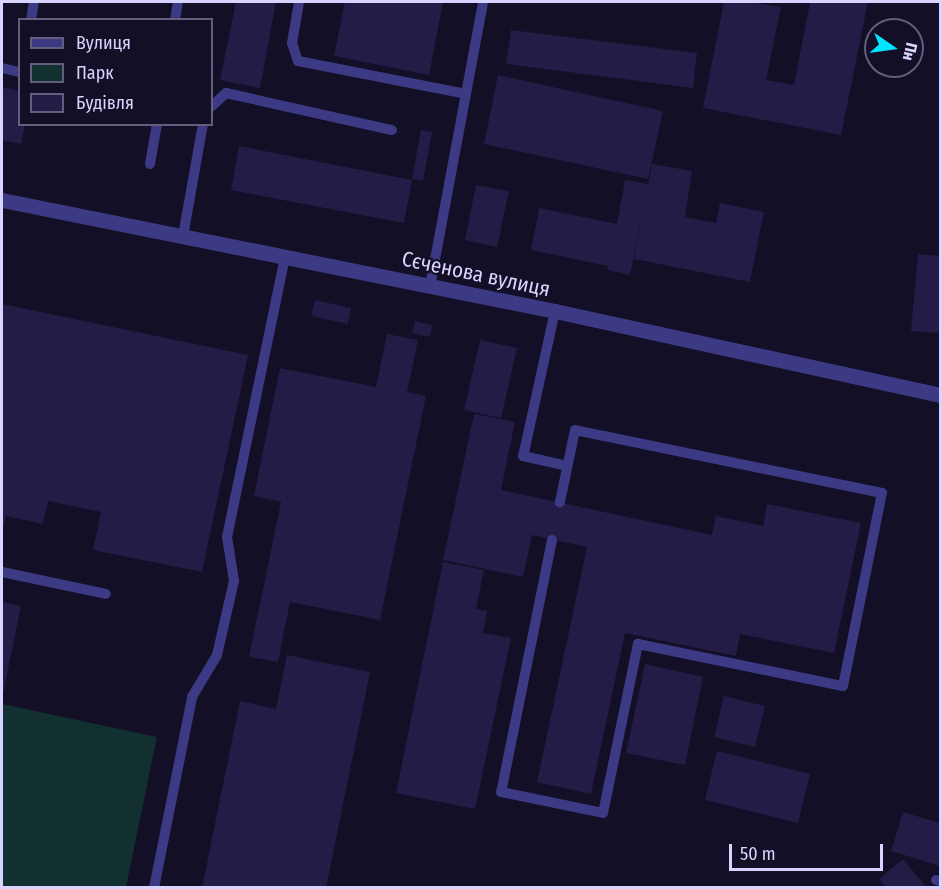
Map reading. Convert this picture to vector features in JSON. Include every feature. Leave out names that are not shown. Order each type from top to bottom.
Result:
[{"type":"street","name":"Сєченова вулиця","points":[[2,200],[555,311],[940,395]]},
{"type":"lane","points":[[31,18],[34,2]]},
{"type":"lane","points":[[175,18],[178,2]]},
{"type":"lane","points":[[299,2],[292,43],[298,61],[466,94]]},
{"type":"lane","points":[[430,286],[483,2]]},
{"type":"lane","points":[[2,68],[18,72]]},
{"type":"lane","points":[[213,105],[226,93],[392,130]]},
{"type":"lane","points":[[150,164],[157,126]]},
{"type":"lane","points":[[183,236],[204,126]]},
{"type":"lane","points":[[154,888],[192,697],[217,655],[234,581],[227,537],[285,256]]},
{"type":"lane","points":[[555,311],[523,456],[567,466]]},
{"type":"lane","points":[[552,540],[501,792],[603,813],[638,644],[843,686],[882,493],[575,430],[560,502]]},
{"type":"lane","points":[[2,572],[106,594]]},
{"type":"green space","points":[[2,704],[157,737],[126,887],[2,887]]},
{"type":"building","points":[[236,2],[276,2],[260,88],[220,80]]},
{"type":"building","points":[[345,2],[443,2],[429,75],[334,56]]},
{"type":"building","points":[[724,2],[751,2],[781,7],[766,80],[794,85],[810,2],[868,2],[841,135],[703,108]]},
{"type":"building","points":[[511,30],[697,53],[693,88],[506,64]]},
{"type":"building","points":[[498,75],[663,111],[648,179],[484,144]]},
{"type":"building","points":[[2,87],[18,91],[18,126],[25,126],[21,144],[2,140]]},
{"type":"building","points":[[421,130],[432,132],[423,181],[412,179]]},
{"type":"building","points":[[239,146],[412,180],[404,223],[231,190]]},
{"type":"building","points":[[652,164],[692,171],[685,217],[716,223],[720,203],[764,212],[750,282],[634,259],[643,211],[630,275],[607,270],[608,266],[531,250],[539,208],[617,224],[625,180],[648,184]]},
{"type":"building","points":[[476,185],[509,191],[497,247],[465,240]]},
{"type":"building","points":[[918,254],[940,256],[940,333],[911,331]]},
{"type":"building","points":[[315,300],[351,308],[348,324],[311,316]]},
{"type":"building","points":[[2,304],[248,355],[202,572],[93,550],[101,512],[48,501],[43,524],[6,516],[2,533]]},
{"type":"building","points":[[415,321],[432,325],[430,337],[412,333]]},
{"type":"building","points":[[387,334],[418,340],[407,392],[426,396],[380,620],[290,602],[278,662],[249,657],[281,502],[254,496],[280,368],[376,387]]},
{"type":"building","points":[[480,340],[517,348],[501,418],[464,410]]},
{"type":"building","points":[[474,414],[515,422],[501,490],[712,535],[716,516],[763,526],[767,504],[861,523],[834,653],[740,634],[736,656],[625,633],[591,794],[537,782],[587,547],[532,535],[523,577],[443,560]]},
{"type":"building","points":[[443,562],[484,570],[476,609],[487,611],[483,633],[511,638],[475,809],[396,793]]},
{"type":"building","points":[[2,602],[21,606],[3,694],[2,694]]},
{"type":"building","points":[[287,655],[370,672],[326,888],[202,888],[240,701],[276,709]]},
{"type":"building","points":[[645,664],[703,677],[685,765],[626,753]]},
{"type":"building","points":[[724,696],[765,706],[755,747],[714,737]]},
{"type":"building","points":[[717,751],[810,774],[798,823],[705,800]]},
{"type":"building","points":[[903,812],[940,823],[940,866],[891,851]]},
{"type":"building","points":[[903,859],[927,888],[886,888],[879,879]]}]
